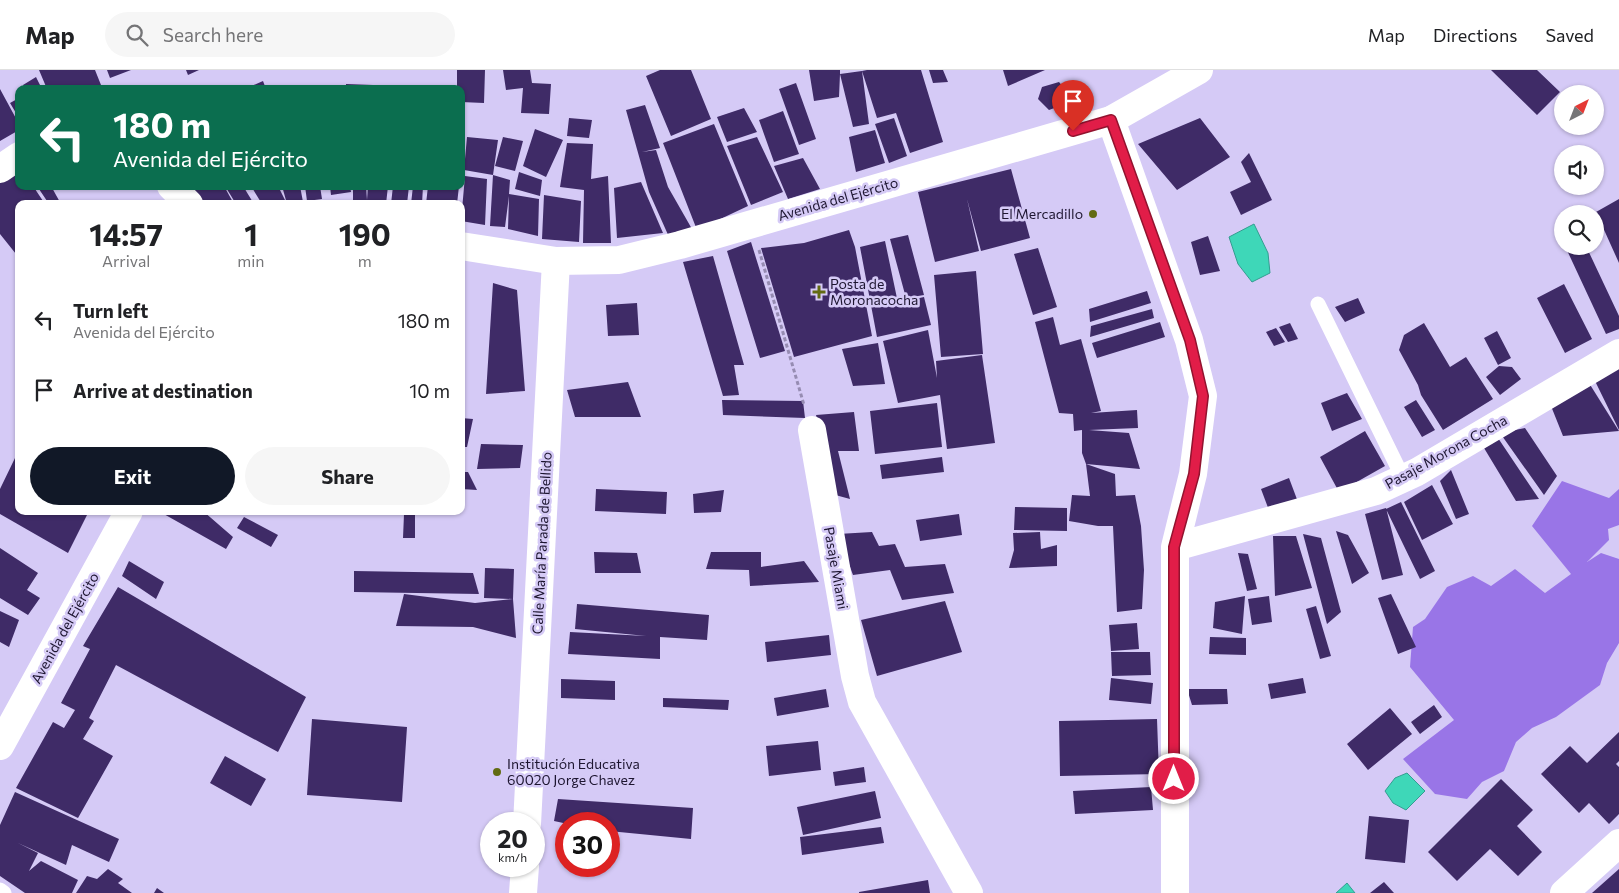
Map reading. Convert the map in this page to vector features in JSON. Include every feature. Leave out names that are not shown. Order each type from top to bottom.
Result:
[{"type":"street","name":"Avenida del Ejército","points":[[465,247],[556,261],[618,260],[680,245],[1111,120],[1199,70]]},
{"type":"street","points":[[1111,120],[1190,340],[1203,396],[1194,474],[1174,547],[1175,893]]},
{"type":"street","points":[[0,169],[15,159]]},
{"type":"street","points":[[175,190],[185,200]]},
{"type":"street","name":"Calle María Parada de Bellido","points":[[528,812],[556,261]]},
{"type":"street","name":"Pasaje Morona Cocha","points":[[1174,547],[1376,491],[1403,478],[1619,353]]},
{"type":"street","name":"Pasaje Miami","points":[[812,430],[855,676],[862,702],[969,893]]},
{"type":"street","name":"Avenida del Ejército","points":[[0,746],[128,515]]},
{"type":"street","points":[[1564,893],[1619,843]]},
{"type":"street","points":[[523,893],[524,877]]},
{"type":"lane","points":[[1318,304],[1403,478]]},
{"type":"lane","points":[[0,890],[4,893]]},
{"type":"path","points":[[751,224],[812,430]]},
{"type":"shaded area","points":[[1254,224],[1268,253],[1270,273],[1252,282],[1238,264],[1229,237]]},
{"type":"shaded area","points":[[1562,481],[1609,498],[1619,489],[1619,525],[1608,529],[1609,540],[1587,562],[1601,553],[1619,559],[1619,643],[1607,663],[1600,685],[1556,717],[1532,728],[1516,742],[1504,771],[1482,782],[1467,799],[1435,794],[1403,759],[1454,720],[1410,667],[1413,627],[1425,619],[1447,587],[1473,576],[1491,586],[1515,569],[1545,593],[1571,574],[1532,526]]},
{"type":"shaded area","points":[[1407,773],[1425,791],[1406,810],[1393,803],[1385,791],[1395,778]]},
{"type":"shaded area","points":[[1347,883],[1355,893],[1336,893]]},
{"type":"building","points":[[39,70],[95,70],[101,85],[45,85]]},
{"type":"building","points":[[107,70],[131,70],[110,78]]},
{"type":"building","points":[[186,70],[199,70],[188,75]]},
{"type":"building","points":[[457,70],[485,70],[484,103],[465,102],[465,85],[457,85]]},
{"type":"building","points":[[503,70],[530,70],[532,83],[551,84],[549,114],[521,113],[523,88],[506,90]]},
{"type":"building","points":[[660,70],[691,70],[711,119],[671,136],[646,76]]},
{"type":"building","points":[[809,70],[840,70],[839,97],[814,101]]},
{"type":"building","points":[[921,70],[943,142],[910,153],[896,113],[877,118],[862,71]]},
{"type":"building","points":[[929,70],[943,70],[948,82],[933,83]]},
{"type":"building","points":[[1003,70],[1045,70],[1008,86]]},
{"type":"building","points":[[1491,70],[1537,70],[1554,86],[1554,98],[1537,115]]},
{"type":"building","points":[[862,71],[869,124],[853,127],[840,74]]},
{"type":"building","points":[[36,77],[40,85],[23,85]]},
{"type":"building","points":[[263,81],[264,85],[254,85]]},
{"type":"building","points":[[1059,82],[1068,93],[1065,104],[1049,110],[1038,99],[1042,87]]},
{"type":"building","points":[[796,83],[816,139],[799,145],[779,89]]},
{"type":"building","points":[[0,89],[15,117],[15,132],[0,141]]},
{"type":"building","points":[[15,100],[15,111],[10,103]]},
{"type":"building","points":[[645,105],[660,148],[642,152],[656,150],[668,187],[692,229],[669,237],[649,192],[626,110]]},
{"type":"building","points":[[744,108],[757,132],[727,142],[717,117]]},
{"type":"building","points":[[783,111],[799,154],[774,162],[759,120]]},
{"type":"building","points":[[569,118],[592,120],[589,138],[567,136]]},
{"type":"building","points":[[894,118],[907,156],[889,163],[875,124]]},
{"type":"building","points":[[1200,118],[1230,157],[1177,190],[1138,144]]},
{"type":"building","points":[[714,124],[748,206],[697,230],[663,143]]},
{"type":"building","points":[[535,129],[563,140],[546,177],[523,166]]},
{"type":"building","points":[[875,130],[885,163],[856,172],[849,137]]},
{"type":"building","points":[[467,137],[498,140],[493,175],[465,170]]},
{"type":"building","points":[[503,137],[523,141],[515,171],[495,166]]},
{"type":"building","points":[[757,137],[783,192],[751,205],[727,146]]},
{"type":"building","points":[[567,143],[593,144],[591,179],[608,176],[611,243],[583,243],[584,190],[560,187]]},
{"type":"building","points":[[1249,153],[1272,200],[1241,215],[1230,192],[1251,182],[1241,162]]},
{"type":"building","points":[[803,158],[820,189],[788,199],[774,166]]},
{"type":"building","points":[[1011,169],[1030,238],[981,251],[967,199],[979,251],[935,262],[918,192]]},
{"type":"building","points":[[519,172],[542,180],[540,196],[515,189]]},
{"type":"building","points":[[15,173],[15,190],[36,190],[42,200],[15,200],[15,253],[0,234],[0,183]]},
{"type":"building","points":[[493,175],[510,180],[509,194],[539,199],[538,236],[508,229],[509,196],[505,227],[490,226]]},
{"type":"building","points":[[465,176],[487,179],[485,225],[465,222],[465,200],[463,200]]},
{"type":"building","points":[[641,182],[663,233],[617,238],[614,188]]},
{"type":"building","points":[[40,190],[53,190],[59,200],[46,200]]},
{"type":"building","points":[[194,190],[226,190],[232,200],[200,200]]},
{"type":"building","points":[[227,190],[245,190],[252,200],[234,200]]},
{"type":"building","points":[[253,190],[280,190],[285,200],[260,200]]},
{"type":"building","points":[[283,190],[301,190],[303,200],[286,200]]},
{"type":"building","points":[[306,190],[321,190],[322,199],[307,200]]},
{"type":"building","points":[[330,190],[351,190],[351,192],[331,195]]},
{"type":"building","points":[[353,190],[366,190],[367,200],[353,200]]},
{"type":"building","points":[[368,190],[388,190],[386,200],[367,200]]},
{"type":"building","points":[[393,190],[409,190],[407,200],[391,200]]},
{"type":"building","points":[[413,190],[423,190],[422,200],[411,200]]},
{"type":"building","points":[[428,190],[459,190],[457,200],[426,200]]},
{"type":"building","points":[[544,195],[581,201],[579,242],[542,239]]},
{"type":"building","points":[[1619,199],[1619,263],[1604,230],[1604,207]]},
{"type":"building","name":"Posta de Moronacocha","points":[[849,230],[855,247],[872,336],[794,357],[761,248],[804,243]]},
{"type":"building","points":[[908,235],[924,295],[906,298],[890,239]]},
{"type":"building","points":[[1208,236],[1220,271],[1200,275],[1191,242]]},
{"type":"building","points":[[885,241],[898,303],[924,297],[931,325],[877,337],[860,247]]},
{"type":"building","points":[[751,242],[785,351],[760,358],[727,251]]},
{"type":"building","points":[[1038,248],[1057,307],[1033,315],[1014,254]]},
{"type":"building","points":[[1569,255],[1590,255],[1619,316],[1619,329],[1606,334]]},
{"type":"building","points":[[713,256],[744,365],[734,365],[739,395],[723,396],[683,262]]},
{"type":"building","points":[[976,271],[983,354],[941,357],[934,275]]},
{"type":"building","points":[[493,283],[517,290],[525,391],[486,394]]},
{"type":"building","points":[[1564,284],[1592,339],[1565,353],[1537,298]]},
{"type":"building","points":[[1147,291],[1151,303],[1090,322],[1089,309]]},
{"type":"building","points":[[1358,298],[1365,313],[1345,322],[1335,307]]},
{"type":"building","points":[[637,303],[639,335],[608,336],[606,305]]},
{"type":"building","points":[[1152,309],[1154,318],[1090,337],[1091,326]]},
{"type":"building","points":[[1053,317],[1060,345],[1081,339],[1101,411],[1091,413],[1137,410],[1138,428],[1089,430],[1129,433],[1140,469],[1086,464],[1082,453],[1082,430],[1074,431],[1073,414],[1059,413],[1035,322]]},
{"type":"building","points":[[1160,322],[1165,337],[1097,358],[1092,343]]},
{"type":"building","points":[[1290,323],[1298,339],[1288,342],[1279,327]]},
{"type":"building","points":[[1424,323],[1450,367],[1466,357],[1493,399],[1443,430],[1421,395],[1418,385],[1399,350],[1404,335]]},
{"type":"building","points":[[1276,328],[1285,342],[1274,346],[1266,332]]},
{"type":"building","points":[[928,330],[937,378],[936,361],[982,355],[995,443],[947,449],[940,395],[898,403],[883,341]]},
{"type":"building","points":[[1497,331],[1511,358],[1498,365],[1484,338]]},
{"type":"building","points":[[878,343],[885,384],[853,386],[842,349]]},
{"type":"building","points":[[1499,366],[1512,367],[1521,379],[1500,395],[1486,377]]},
{"type":"building","points":[[1619,368],[1619,430],[1595,381]]},
{"type":"building","points":[[628,382],[641,417],[575,417],[567,390]]},
{"type":"building","points":[[1589,383],[1619,431],[1563,436],[1551,406]]},
{"type":"building","points":[[1347,393],[1362,419],[1332,431],[1321,403]]},
{"type":"building","points":[[722,400],[803,401],[805,418],[723,415]]},
{"type":"building","points":[[1416,400],[1435,430],[1422,437],[1404,407]]},
{"type":"building","points":[[937,403],[942,447],[875,454],[870,411]]},
{"type":"building","points":[[854,412],[859,451],[838,451],[850,499],[828,493],[825,452],[816,415]]},
{"type":"building","points":[[465,418],[473,419],[467,447],[465,447]]},
{"type":"building","points":[[1525,428],[1557,476],[1544,495],[1500,433]]},
{"type":"building","points":[[1365,431],[1385,466],[1339,492],[1320,457]]},
{"type":"building","points":[[1498,438],[1539,499],[1516,501],[1484,448]]},
{"type":"building","points":[[481,444],[523,445],[520,468],[477,469]]},
{"type":"building","points":[[942,457],[944,472],[882,479],[880,465]]},
{"type":"building","points":[[15,458],[15,515],[87,515],[68,553],[0,514],[0,489]]},
{"type":"building","points":[[1086,464],[1115,474],[1116,496],[1135,495],[1141,526],[1144,570],[1142,609],[1117,612],[1113,526],[1098,526],[1069,521],[1072,495],[1090,496]]},
{"type":"building","points":[[1451,470],[1469,514],[1456,519],[1440,481]]},
{"type":"building","points":[[465,472],[468,472],[477,490],[465,489]]},
{"type":"building","points":[[1289,478],[1298,502],[1270,513],[1261,489]]},
{"type":"building","points":[[1432,485],[1453,524],[1422,540],[1404,502]]},
{"type":"building","points":[[596,489],[667,492],[666,514],[595,511]]},
{"type":"building","points":[[724,490],[721,512],[694,513],[693,494]]},
{"type":"building","points":[[1401,502],[1435,571],[1420,579],[1386,509]]},
{"type":"building","points":[[1015,507],[1067,508],[1067,531],[1014,530]]},
{"type":"building","points":[[1386,508],[1403,575],[1382,580],[1365,514]]},
{"type":"building","points":[[959,514],[962,535],[920,541],[916,520]]},
{"type":"building","points":[[166,515],[208,515],[233,537],[226,549]]},
{"type":"building","points":[[404,515],[415,515],[415,538],[403,538]]},
{"type":"building","points":[[244,517],[278,535],[271,547],[237,528]]},
{"type":"building","points":[[1336,531],[1348,535],[1369,573],[1352,584]]},
{"type":"building","points":[[872,532],[879,546],[895,544],[905,567],[945,564],[954,593],[902,600],[890,570],[853,575],[838,534]]},
{"type":"building","points":[[1040,532],[1041,549],[1057,545],[1057,566],[1009,568],[1014,550],[1013,533]]},
{"type":"building","points":[[1303,534],[1321,538],[1341,612],[1327,624]]},
{"type":"building","points":[[1273,536],[1296,536],[1312,588],[1275,596]]},
{"type":"building","points":[[0,548],[38,573],[27,590],[40,598],[28,615],[0,598]]},
{"type":"building","points":[[594,552],[637,553],[641,573],[595,573]]},
{"type":"building","points":[[711,552],[761,552],[761,567],[804,561],[819,582],[750,586],[749,570],[706,569]]},
{"type":"building","points":[[1238,553],[1248,554],[1257,589],[1247,591]]},
{"type":"building","points":[[129,561],[164,582],[156,599],[122,576]]},
{"type":"building","points":[[485,568],[514,569],[513,599],[484,598]]},
{"type":"building","points":[[354,571],[473,573],[479,594],[354,592]]},
{"type":"building","points":[[118,587],[306,697],[278,752],[116,665],[89,718],[94,721],[83,739],[113,756],[78,818],[16,788],[53,722],[64,728],[75,710],[61,703],[90,649],[83,646]]},
{"type":"building","points":[[404,594],[475,603],[513,599],[516,638],[473,627],[396,626]]},
{"type":"building","points":[[1391,594],[1416,647],[1398,654],[1378,598]]},
{"type":"building","points":[[1245,596],[1242,634],[1213,628],[1215,602]]},
{"type":"building","points":[[1269,596],[1272,622],[1252,625],[1248,599]]},
{"type":"building","points":[[945,601],[962,652],[877,676],[861,620]]},
{"type":"building","points":[[577,604],[709,615],[707,640],[660,637],[660,659],[568,654],[570,632],[646,636],[575,629]]},
{"type":"building","points":[[1316,606],[1331,656],[1320,659],[1306,609]]},
{"type":"building","points":[[0,611],[19,620],[9,647],[0,642]]},
{"type":"building","points":[[1137,623],[1139,649],[1111,651],[1109,625]]},
{"type":"building","points":[[829,635],[831,655],[767,662],[765,642]]},
{"type":"building","points":[[1210,637],[1246,638],[1246,655],[1209,654]]},
{"type":"building","points":[[1111,652],[1150,652],[1151,675],[1112,676]]},
{"type":"building","points":[[1111,678],[1153,683],[1151,704],[1109,700]]},
{"type":"building","points":[[1303,678],[1306,693],[1271,699],[1268,684]]},
{"type":"building","points":[[561,679],[615,681],[615,700],[561,698]]},
{"type":"building","points":[[826,689],[829,707],[777,716],[774,698]]},
{"type":"building","points":[[1187,689],[1227,689],[1228,704],[1192,705]]},
{"type":"building","points":[[663,698],[729,700],[728,710],[663,707]]},
{"type":"building","points":[[1434,705],[1442,717],[1420,734],[1411,722]]},
{"type":"building","points":[[1390,708],[1412,734],[1368,770],[1347,744]]},
{"type":"building","points":[[312,719],[407,727],[402,802],[307,795]]},
{"type":"building","points":[[1157,719],[1159,774],[1060,776],[1059,721]]},
{"type":"building","points":[[1619,732],[1619,761],[1616,764],[1619,767],[1619,814],[1609,824],[1589,803],[1579,813],[1541,774],[1570,746],[1587,763]]},
{"type":"building","points":[[818,741],[821,770],[769,776],[766,746]]},
{"type":"building","points":[[225,756],[266,779],[251,806],[210,783]]},
{"type":"building","points":[[864,767],[866,782],[835,786],[833,772]]},
{"type":"building","points":[[1501,779],[1533,810],[1517,826],[1542,852],[1518,876],[1490,849],[1457,881],[1428,852]]},
{"type":"building","points":[[1151,787],[1153,810],[1075,814],[1073,791]]},
{"type":"building","points":[[875,791],[881,818],[803,835],[797,807]]},
{"type":"building","points":[[15,792],[119,839],[109,862],[72,845],[66,865],[18,843],[38,853],[29,871],[41,861],[78,880],[72,893],[25,893],[0,876],[0,825]]},
{"type":"building","points":[[558,799],[693,808],[691,839],[620,832],[620,812],[556,812]]},
{"type":"building","points":[[1369,816],[1409,820],[1405,863],[1365,859]]},
{"type":"building","points":[[881,827],[884,843],[802,855],[800,837]]},
{"type":"building","points":[[108,869],[123,879],[118,883],[132,893],[76,893],[87,876],[97,879]]},
{"type":"building","points":[[1619,869],[1619,893],[1592,893]]},
{"type":"building","points":[[928,880],[930,893],[859,893],[859,892]]},
{"type":"building","points":[[1384,882],[1394,893],[1370,893]]},
{"type":"building","points":[[157,888],[164,893],[154,893]]},
{"type":"place","name":"El Mercadillo","points":[[1093,214]]},
{"type":"place","name":"Posta de Moronacocha","points":[[819,292]]},
{"type":"place","name":"Institución Educativa 60020 Jorge Chavez","points":[[497,772]]},
{"type":"route","points":[[1073,131],[1111,120],[1190,340],[1203,396],[1194,474],[1174,547],[1174,779]]}]
